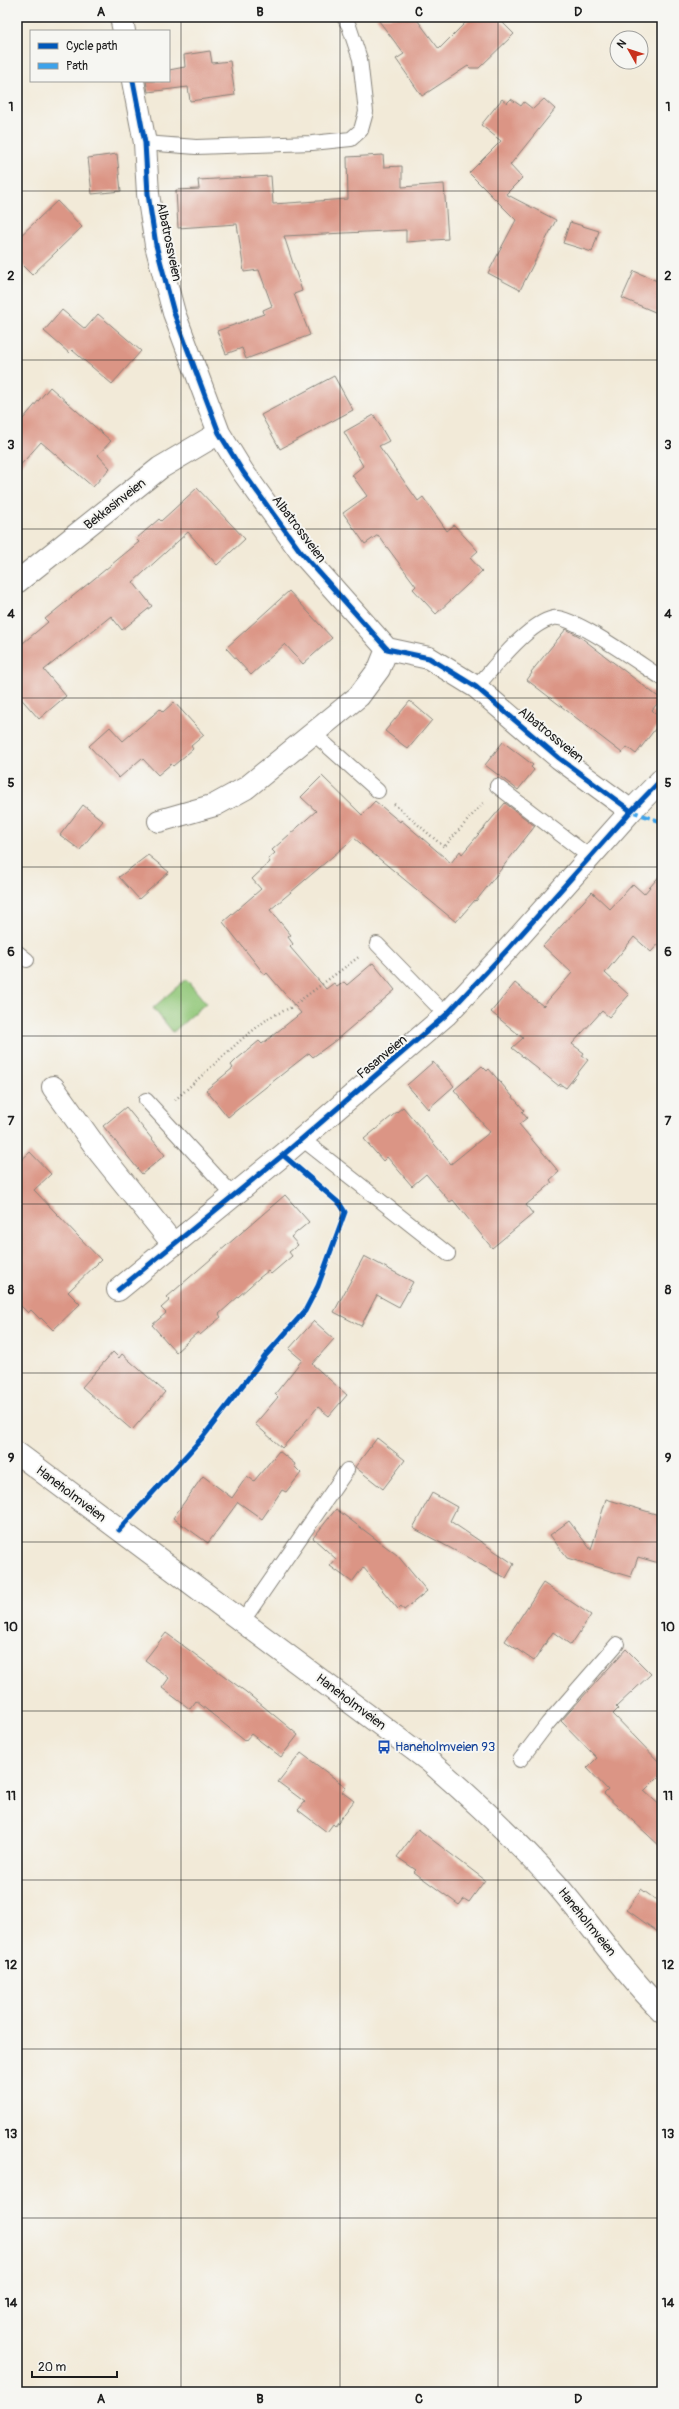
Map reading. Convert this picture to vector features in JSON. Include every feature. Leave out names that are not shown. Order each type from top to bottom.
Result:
[{"type":"street","points":[[120,17],[124,30]]},
{"type":"street","name":"Albatrossveien","points":[[132,82],[145,143],[148,194],[156,245],[174,313],[219,433],[243,472],[300,552],[387,649],[429,658],[476,687],[559,758],[631,810]]},
{"type":"street","name":"Bekkasinveien","points":[[17,582],[160,468],[219,433]]},
{"type":"street","points":[[159,822],[215,805],[232,797],[359,696],[379,668],[387,649]]},
{"type":"street","points":[[631,810],[662,779]]},
{"type":"street","name":"Fasanveien","points":[[118,1290],[302,1139],[446,1015],[631,810]]},
{"type":"street","points":[[53,1087],[100,1153],[174,1245]]},
{"type":"street","name":"Haneholmveien","points":[[17,1453],[429,1761],[475,1800],[524,1848],[557,1885],[625,1970],[662,2011]]},
{"type":"lane","points":[[145,143],[196,147],[312,144],[351,139],[361,130],[366,112],[360,59],[349,26],[344,17]]},
{"type":"lane","points":[[476,687],[521,639],[536,626],[554,618],[576,622],[662,678]]},
{"type":"lane","points":[[313,733],[378,791]]},
{"type":"lane","points":[[497,786],[590,857]]},
{"type":"lane","points":[[376,944],[446,1015]]},
{"type":"lane","points":[[146,1100],[234,1196]]},
{"type":"lane","points":[[302,1139],[448,1254]]},
{"type":"lane","points":[[242,1622],[347,1470]]},
{"type":"lane","points":[[520,1760],[562,1706],[617,1644]]},
{"type":"path","points":[[378,791],[444,847],[497,786]]},
{"type":"path","points":[[160,1115],[242,1039],[270,1017],[290,1008],[376,944]]},
{"type":"green space","points":[[186,979],[206,1003],[173,1032],[153,1008]]},
{"type":"building","points":[[376,17],[415,17],[439,49],[471,17],[497,17],[514,34],[479,68],[470,68],[468,66],[422,96],[396,59],[404,54]]},
{"type":"building","points":[[210,51],[212,63],[230,61],[235,95],[190,101],[188,87],[148,92],[146,82],[170,82],[170,70],[185,67],[184,55]]},
{"type":"building","points":[[502,99],[507,103],[511,99],[521,106],[524,102],[533,109],[544,99],[555,109],[510,165],[522,178],[506,194],[556,220],[520,290],[488,273],[516,220],[469,173],[501,141],[481,125]]},
{"type":"building","points":[[117,154],[121,191],[92,194],[88,158]]},
{"type":"building","points":[[383,155],[384,167],[402,166],[402,187],[444,184],[448,239],[406,242],[406,230],[284,236],[302,291],[294,294],[310,335],[246,359],[242,348],[226,354],[217,331],[264,314],[263,310],[272,306],[259,270],[244,272],[237,224],[178,228],[176,190],[199,189],[198,180],[271,176],[273,204],[348,199],[347,157]]},
{"type":"building","points":[[57,201],[82,227],[32,275],[17,260],[17,239]]},
{"type":"building","points":[[570,222],[599,231],[592,252],[563,243]]},
{"type":"building","points":[[634,271],[662,283],[662,315],[622,298]]},
{"type":"building","points":[[62,310],[85,329],[98,314],[141,351],[112,384],[72,350],[69,353],[44,331]]},
{"type":"building","points":[[334,376],[353,410],[280,449],[261,415]]},
{"type":"building","points":[[50,387],[111,441],[98,455],[110,468],[93,487],[41,442],[17,469],[17,426]]},
{"type":"building","points":[[374,415],[389,441],[379,446],[418,501],[423,497],[447,531],[454,525],[478,551],[470,558],[482,571],[436,614],[413,589],[416,586],[378,535],[365,544],[343,513],[367,496],[352,475],[363,466],[344,432]]},
{"type":"building","points":[[197,488],[245,539],[217,565],[188,532],[133,582],[152,606],[122,630],[111,616],[44,670],[66,696],[39,719],[17,694],[17,648],[48,622],[45,619],[139,542],[136,539],[159,519],[161,521]]},
{"type":"building","points":[[289,591],[332,638],[303,664],[285,644],[251,675],[226,648]]},
{"type":"building","points":[[566,629],[579,636],[661,699],[652,710],[662,720],[636,754],[627,747],[622,753],[527,680],[532,673],[531,672]]},
{"type":"building","points":[[410,701],[432,720],[408,749],[385,731]]},
{"type":"building","points":[[174,702],[204,735],[191,746],[193,749],[173,766],[171,764],[158,775],[142,758],[119,778],[89,746],[110,727],[123,741],[160,709],[163,712]]},
{"type":"building","points":[[503,742],[533,765],[531,767],[534,770],[518,790],[485,765]]},
{"type":"building","points":[[322,776],[362,815],[375,801],[400,822],[401,820],[451,863],[460,851],[462,854],[505,803],[535,826],[476,901],[475,900],[456,922],[354,838],[270,910],[291,935],[288,937],[293,944],[290,947],[326,989],[334,983],[337,987],[344,982],[347,985],[373,963],[395,990],[336,1040],[313,1057],[309,1053],[228,1117],[206,1090],[233,1068],[231,1065],[259,1041],[262,1044],[301,1013],[267,973],[265,975],[223,922],[261,889],[252,879],[270,862],[268,859],[275,853],[272,850],[316,811],[301,797]]},
{"type":"building","points":[[83,805],[103,821],[80,850],[60,835]]},
{"type":"building","points":[[148,855],[169,872],[139,899],[119,877]]},
{"type":"building","points":[[662,873],[662,940],[651,952],[634,937],[605,973],[629,995],[609,1017],[602,1011],[572,1044],[584,1053],[582,1056],[588,1060],[566,1088],[560,1084],[559,1086],[512,1048],[523,1038],[491,1012],[515,983],[543,1006],[572,973],[543,946],[592,892],[610,909],[633,884],[644,894]]},
{"type":"building","points":[[433,1062],[454,1086],[428,1109],[407,1085]]},
{"type":"building","points":[[482,1066],[487,1071],[489,1069],[524,1110],[522,1112],[527,1118],[519,1124],[559,1172],[550,1180],[552,1183],[526,1205],[533,1214],[492,1248],[453,1200],[450,1202],[426,1174],[412,1186],[387,1157],[383,1161],[364,1139],[403,1107],[451,1164],[490,1132],[454,1090]]},
{"type":"building","points":[[126,1107],[165,1155],[142,1174],[103,1126]]},
{"type":"building","points":[[30,1152],[51,1174],[34,1190],[101,1260],[68,1292],[80,1304],[53,1330],[31,1310],[28,1313],[17,1302],[17,1164]]},
{"type":"building","points":[[285,1195],[309,1222],[291,1237],[298,1245],[289,1252],[292,1256],[271,1274],[268,1271],[259,1278],[219,1314],[221,1317],[200,1335],[198,1332],[176,1352],[152,1325],[166,1313],[161,1308],[170,1300],[167,1297]]},
{"type":"building","points":[[364,1256],[413,1282],[399,1307],[377,1295],[361,1326],[334,1312]]},
{"type":"building","points":[[314,1321],[334,1339],[312,1364],[347,1395],[329,1416],[318,1407],[282,1448],[255,1424],[278,1397],[275,1394],[302,1360],[289,1349]]},
{"type":"building","points":[[113,1352],[119,1358],[122,1354],[165,1392],[132,1430],[82,1387]]},
{"type":"building","points":[[377,1438],[405,1460],[383,1489],[355,1467]]},
{"type":"building","points":[[279,1451],[295,1464],[294,1466],[301,1473],[286,1492],[282,1490],[262,1519],[238,1502],[208,1543],[173,1518],[203,1476],[232,1498],[247,1476],[254,1481]]},
{"type":"building","points":[[432,1493],[457,1507],[450,1521],[514,1564],[506,1578],[413,1528]]},
{"type":"building","points":[[606,1499],[662,1516],[662,1564],[638,1557],[631,1577],[567,1558],[550,1535],[569,1521],[591,1550]]},
{"type":"building","points":[[336,1509],[397,1555],[427,1591],[404,1610],[401,1606],[398,1609],[363,1567],[352,1582],[330,1566],[336,1559],[313,1538]]},
{"type":"building","points":[[543,1583],[591,1615],[571,1645],[553,1632],[534,1661],[505,1641]]},
{"type":"building","points":[[166,1633],[246,1692],[298,1735],[281,1757],[251,1734],[245,1741],[196,1701],[190,1709],[162,1688],[169,1678],[145,1660]]},
{"type":"building","points":[[626,1649],[651,1674],[616,1707],[618,1709],[613,1714],[662,1765],[662,1773],[644,1791],[662,1807],[662,1848],[604,1794],[608,1790],[587,1768],[597,1758],[561,1721]]},
{"type":"building","points":[[301,1753],[346,1787],[342,1792],[354,1801],[335,1826],[333,1824],[327,1832],[298,1810],[305,1802],[278,1782]]},
{"type":"building","points":[[418,1829],[485,1880],[469,1902],[464,1899],[459,1905],[414,1872],[416,1870],[397,1857]]},
{"type":"building","points":[[641,1889],[662,1904],[662,1935],[627,1910]]},
{"type":"marked path","points":[[631,811],[662,822]]},
{"type":"cycle path","points":[[133,82],[145,143],[148,194],[156,245],[174,313],[219,433],[243,472],[300,551],[387,649],[429,658],[476,687],[559,758],[631,811]]},
{"type":"cycle path","points":[[118,1290],[283,1155],[446,1015],[509,948],[631,811],[662,779]]},
{"type":"cycle path","points":[[119,1530],[203,1437],[266,1355],[305,1311],[318,1286],[345,1212],[340,1204],[283,1155]]},
{"type":"place","name":"Haneholmveien 93","points":[[384,1747]]}]
